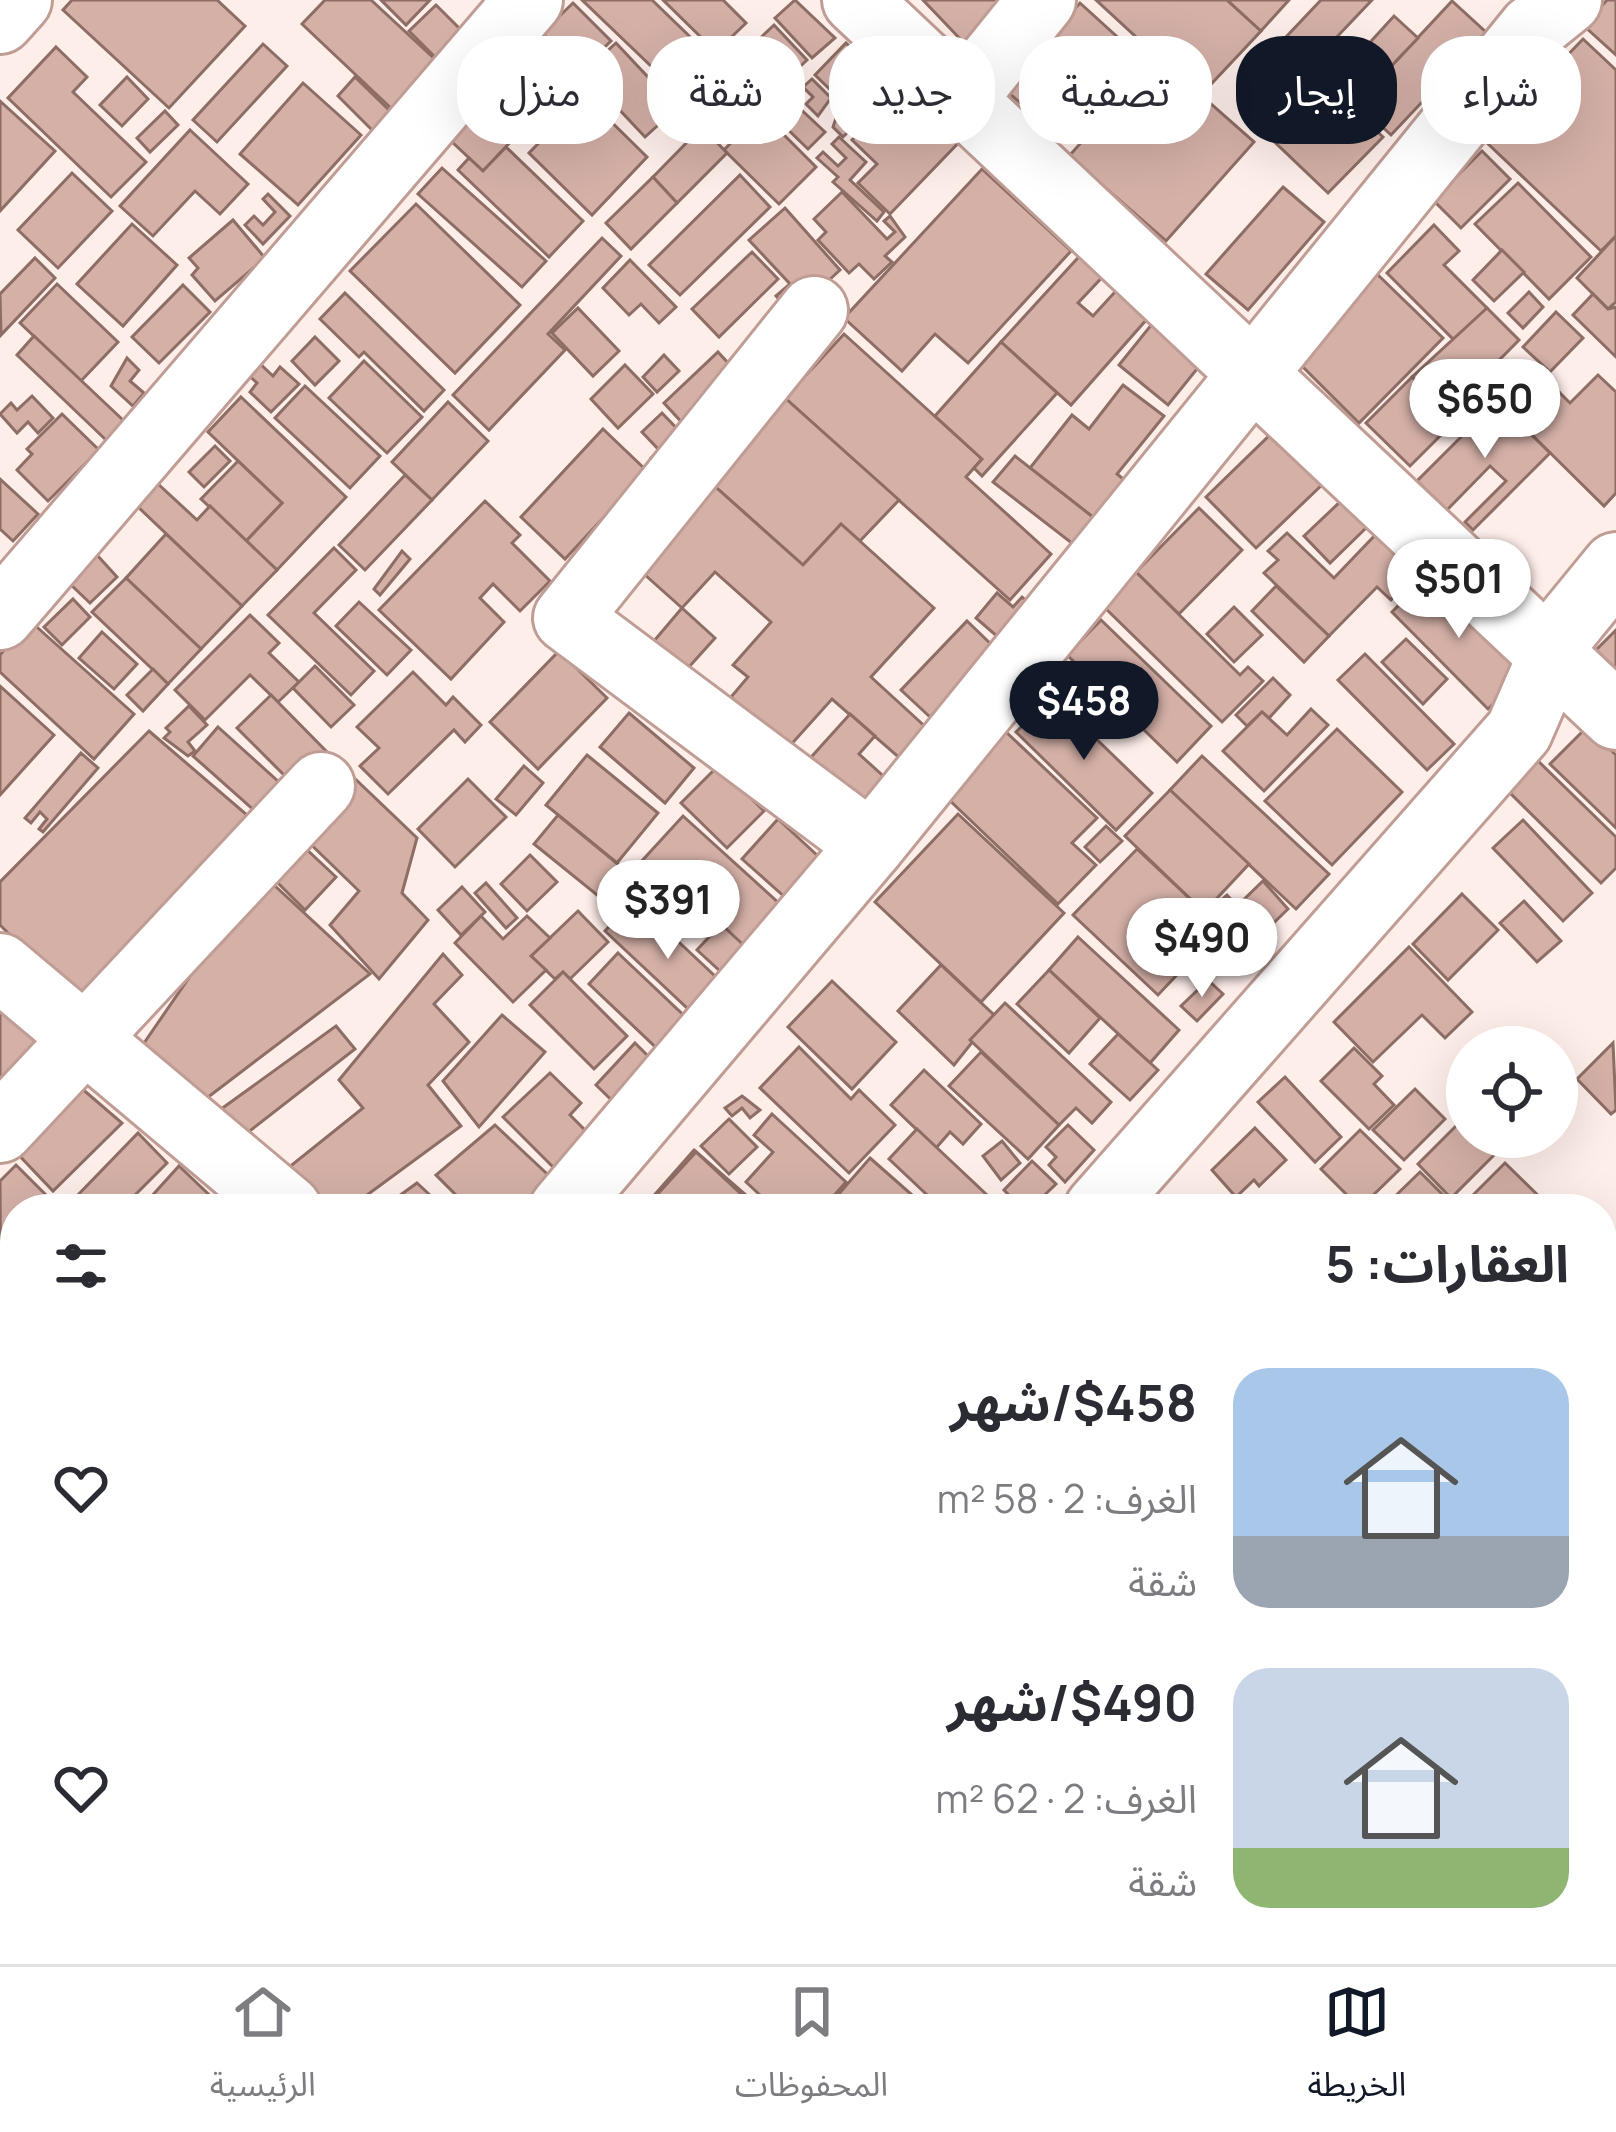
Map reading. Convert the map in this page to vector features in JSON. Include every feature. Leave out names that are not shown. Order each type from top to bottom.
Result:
[{"type":"street","points":[[0,20],[18,0]]},
{"type":"street","points":[[0,616],[529,0]]},
{"type":"street","points":[[856,0],[895,36]]},
{"type":"street","points":[[995,58],[1042,0]]},
{"type":"street","points":[[576,1194],[871,845],[1532,29],[1568,0]]},
{"type":"street","points":[[995,131],[1616,716]]},
{"type":"street","points":[[814,310],[567,618],[871,845]]},
{"type":"street","points":[[1111,1194],[1519,730],[1562,632],[1616,566]]},
{"type":"street","points":[[0,1129],[321,786]]},
{"type":"street","points":[[0,967],[270,1194]]},
{"type":"building","points":[[72,0],[217,0],[245,26],[169,108],[63,10]]},
{"type":"building","points":[[325,0],[371,0],[439,63],[394,111],[302,24]]},
{"type":"building","points":[[381,0],[430,0],[406,25]]},
{"type":"building","points":[[582,0],[652,0],[689,36],[647,36],[647,62]]},
{"type":"building","points":[[663,0],[723,0],[746,23],[733,36],[700,36]]},
{"type":"building","points":[[795,0],[833,36],[812,58],[805,50],[805,36],[792,36],[775,18]]},
{"type":"building","points":[[923,0],[1009,0],[971,36],[957,36]]},
{"type":"building","points":[[1096,0],[1227,0],[1261,31],[1256,36],[1236,36],[1236,58],[1212,83],[1212,36],[1135,36]]},
{"type":"building","points":[[1227,0],[1289,0],[1261,31]]},
{"type":"building","points":[[1321,0],[1372,0],[1338,36],[1287,36]]},
{"type":"building","points":[[1607,0],[1616,0],[1616,55],[1584,26]]},
{"type":"building","points":[[1452,1],[1487,33],[1421,36],[1421,103],[1397,129],[1397,60]]},
{"type":"building","points":[[573,3],[606,36],[545,36],[542,33]]},
{"type":"building","points":[[1080,3],[1116,36],[1050,36]]},
{"type":"building","points":[[436,5],[463,32],[436,58],[409,31]]},
{"type":"building","points":[[1394,16],[1418,38],[1397,60],[1397,36],[1376,36]]},
{"type":"building","points":[[774,25],[784,36],[762,36]]},
{"type":"building","points":[[1581,41],[1616,70],[1616,236],[1601,251],[1488,144],[1581,144]]},
{"type":"building","points":[[263,44],[287,66],[217,142],[193,120]]},
{"type":"building","points":[[56,47],[87,77],[73,92],[146,162],[111,197],[8,98]]},
{"type":"building","points":[[623,50],[647,76],[645,137],[623,114]]},
{"type":"building","points":[[829,61],[829,89],[815,75]]},
{"type":"building","points":[[1019,70],[1019,102],[1003,88]]},
{"type":"building","points":[[127,77],[148,99],[122,126],[100,105]]},
{"type":"building","points":[[355,77],[392,113],[373,131],[338,96]]},
{"type":"building","points":[[812,79],[829,96],[818,116],[806,104],[813,97],[805,85]]},
{"type":"building","points":[[303,83],[361,135],[298,205],[240,154]]},
{"type":"building","points":[[0,101],[55,151],[0,211]]},
{"type":"building","points":[[1212,105],[1236,126],[1236,144],[1252,144],[1166,241],[1069,156],[1080,144],[1212,144]]},
{"type":"building","points":[[165,111],[178,125],[150,152],[137,138]]},
{"type":"building","points":[[805,113],[825,132],[808,149],[803,144]]},
{"type":"building","points":[[190,130],[248,184],[220,214],[195,191],[153,236],[120,206]]},
{"type":"building","points":[[623,133],[647,157],[592,215],[529,153],[538,144],[623,144]]},
{"type":"building","points":[[457,135],[457,144],[508,144],[483,171],[451,141]]},
{"type":"building","points":[[685,144],[718,144],[727,153],[677,203],[653,177]]},
{"type":"building","points":[[730,144],[793,144],[816,167],[779,204],[724,150]]},
{"type":"building","points":[[832,144],[847,144],[866,162],[850,180],[884,212],[877,221],[833,182],[838,177],[817,158],[823,152],[838,166],[846,158]]},
{"type":"building","points":[[856,144],[957,144],[890,214],[858,183],[877,164]]},
{"type":"building","points":[[1277,144],[1376,144],[1328,193]]},
{"type":"building","points":[[506,147],[583,221],[549,257],[458,170],[469,158],[483,171]]},
{"type":"building","points":[[1482,151],[1510,179],[1461,228],[1433,200]]},
{"type":"building","points":[[442,168],[546,261],[522,287],[418,194]]},
{"type":"building","points":[[982,169],[1071,251],[968,363],[935,334],[902,371],[844,318]]},
{"type":"building","points":[[72,173],[112,211],[58,268],[18,230]]},
{"type":"building","points":[[740,175],[770,207],[680,295],[649,265]]},
{"type":"building","points":[[653,177],[677,203],[631,249],[606,223]]},
{"type":"building","points":[[1518,183],[1591,257],[1549,299],[1475,224]]},
{"type":"building","points":[[1283,187],[1324,222],[1248,310],[1206,274]]},
{"type":"building","points":[[842,192],[887,239],[895,232],[884,221],[890,216],[905,237],[885,256],[892,262],[874,279],[859,264],[849,273],[818,240],[826,232],[814,219]]},
{"type":"building","points":[[268,194],[290,216],[263,244],[245,225],[254,216],[263,225],[275,212],[263,199]]},
{"type":"building","points":[[416,204],[520,305],[455,373],[350,271]]},
{"type":"building","points":[[785,208],[840,270],[792,314],[776,296],[790,284],[749,240]]},
{"type":"building","points":[[233,220],[265,258],[215,301],[192,275],[198,268],[189,258]]},
{"type":"building","points":[[132,224],[177,265],[123,326],[77,284]]},
{"type":"building","points":[[1434,225],[1459,251],[1444,265],[1487,308],[1455,341],[1387,273]]},
{"type":"building","points":[[1616,236],[1616,302],[1608,309],[1577,278]]},
{"type":"building","points":[[602,238],[621,256],[548,334],[565,350],[489,430],[453,395]]},
{"type":"building","points":[[1086,249],[1109,270],[1078,303],[1093,316],[1124,282],[1155,310],[1071,405],[1001,342]]},
{"type":"building","points":[[1502,250],[1524,272],[1494,301],[1473,280]]},
{"type":"building","points":[[752,252],[778,279],[719,337],[692,309]]},
{"type":"building","points":[[35,258],[55,278],[1,335],[0,294]]},
{"type":"building","points":[[630,260],[676,307],[659,323],[641,304],[629,315],[603,288]]},
{"type":"building","points":[[1377,274],[1443,338],[1359,423],[1294,358]]},
{"type":"building","points":[[57,284],[118,342],[81,381],[20,323]]},
{"type":"building","points":[[183,285],[210,312],[159,363],[132,337]]},
{"type":"building","points":[[1529,292],[1543,307],[1523,328],[1508,313]]},
{"type":"building","points":[[345,293],[444,390],[424,411],[364,352],[359,357],[320,319]]},
{"type":"building","points":[[1593,294],[1608,309],[1616,307],[1616,357],[1573,315]]},
{"type":"building","points":[[578,308],[619,351],[593,376],[552,333]]},
{"type":"building","points":[[1487,308],[1519,340],[1448,412],[1412,377]]},
{"type":"building","points":[[1556,312],[1583,338],[1550,372],[1523,347]]},
{"type":"building","points":[[1156,319],[1205,359],[1168,405],[1119,365]]},
{"type":"building","points":[[844,334],[982,459],[966,477],[1051,554],[1010,600],[785,398]]},
{"type":"building","points":[[34,336],[124,421],[106,440],[17,355]]},
{"type":"building","points":[[315,337],[339,361],[315,385],[292,361]]},
{"type":"building","points":[[1001,342],[1057,393],[982,476],[974,468],[982,459],[935,416]]},
{"type":"building","points":[[718,352],[742,378],[688,429],[664,403]]},
{"type":"building","points":[[664,355],[679,371],[657,392],[643,377]]},
{"type":"building","points":[[127,358],[139,370],[130,381],[144,393],[133,406],[111,386]]},
{"type":"building","points":[[254,358],[273,376],[280,367],[299,384],[271,412],[250,392],[257,383],[243,370]]},
{"type":"building","points":[[364,361],[422,417],[387,453],[329,398]]},
{"type":"building","points":[[1532,364],[1559,392],[1524,427],[1497,401]]},
{"type":"building","points":[[625,365],[653,394],[618,428],[591,399]]},
{"type":"building","points":[[1598,375],[1616,392],[1616,493],[1604,506],[1524,427],[1559,392],[1570,403]]},
{"type":"building","points":[[1412,377],[1456,420],[1410,466],[1366,423]]},
{"type":"building","points":[[1123,385],[1164,416],[1117,474],[1133,487],[1103,525],[1030,468],[1072,415],[1089,429]]},
{"type":"building","points":[[305,386],[380,456],[350,488],[275,418]]},
{"type":"building","points":[[32,396],[53,418],[38,433],[28,422],[17,433],[0,414],[11,403],[17,410]]},
{"type":"building","points":[[241,397],[346,497],[277,570],[246,541],[282,503],[208,432]]},
{"type":"building","points":[[785,398],[899,500],[860,541],[841,524],[803,565],[710,482]]},
{"type":"building","points":[[1497,401],[1550,453],[1473,530],[1465,522],[1506,481],[1490,466],[1447,510],[1417,481]]},
{"type":"building","points":[[448,402],[488,441],[432,500],[392,462]]},
{"type":"building","points":[[662,413],[687,439],[659,466],[651,458],[659,450],[642,432]]},
{"type":"building","points":[[62,414],[99,450],[48,501],[17,470],[32,454],[27,449]]},
{"type":"building","points":[[603,429],[647,471],[565,559],[521,517]]},
{"type":"building","points":[[1275,430],[1325,482],[1256,548],[1206,497]]},
{"type":"building","points":[[215,446],[230,461],[204,487],[189,472]]},
{"type":"building","points":[[1015,456],[1103,525],[1082,551],[993,482]]},
{"type":"building","points":[[238,461],[282,503],[246,541],[201,499]]},
{"type":"building","points":[[405,475],[432,500],[365,570],[339,545]]},
{"type":"building","points":[[0,479],[38,514],[13,541],[0,529]]},
{"type":"building","points":[[710,482],[803,565],[841,524],[934,608],[871,677],[930,731],[903,761],[832,699],[788,748],[731,697],[748,677],[733,665],[771,622],[715,572],[682,608],[635,566]]},
{"type":"building","points":[[157,483],[197,520],[210,506],[277,570],[242,606],[136,505]]},
{"type":"building","points":[[1342,500],[1367,527],[1330,563],[1304,536]]},
{"type":"building","points":[[485,501],[520,535],[512,543],[550,581],[520,611],[493,584],[480,598],[504,622],[451,679],[379,610]]},
{"type":"building","points":[[1199,508],[1242,550],[1179,614],[1136,572]]},
{"type":"building","points":[[1382,528],[1422,567],[1391,600],[1377,587],[1329,636],[1264,573],[1278,560],[1268,551],[1287,533],[1334,578]]},
{"type":"building","points":[[166,534],[242,606],[201,649],[126,578]]},
{"type":"building","points":[[334,548],[356,570],[314,613],[374,671],[351,695],[268,615]]},
{"type":"building","points":[[402,551],[410,559],[380,595],[374,589]]},
{"type":"building","points":[[97,555],[117,577],[90,603],[69,583]]},
{"type":"building","points":[[1136,572],[1240,675],[1248,667],[1263,681],[1222,722],[1103,606]]},
{"type":"building","points":[[1431,573],[1527,671],[1488,709],[1392,612]]},
{"type":"building","points":[[126,578],[201,649],[168,684],[92,612]]},
{"type":"building","points":[[1276,586],[1329,636],[1304,662],[1252,611]]},
{"type":"building","points":[[997,593],[1013,607],[1022,597],[1037,610],[1007,645],[976,618]]},
{"type":"building","points":[[73,599],[90,617],[62,645],[44,627]]},
{"type":"building","points":[[359,602],[411,650],[387,675],[336,626]]},
{"type":"building","points":[[1234,607],[1262,635],[1234,662],[1207,634]]},
{"type":"building","points":[[682,608],[715,638],[680,677],[648,648]]},
{"type":"building","points":[[250,615],[279,643],[269,653],[299,682],[278,702],[250,675],[205,720],[175,690]]},
{"type":"building","points":[[29,620],[134,714],[94,759],[0,672],[0,655]]},
{"type":"building","points":[[1101,620],[1211,726],[1177,762],[1067,655]]},
{"type":"building","points":[[967,621],[995,648],[930,717],[901,690]]},
{"type":"building","points":[[1616,630],[1616,669],[1596,650]]},
{"type":"building","points":[[102,632],[137,664],[114,689],[79,658]]},
{"type":"building","points":[[1406,639],[1447,679],[1423,704],[1382,662]]},
{"type":"building","points":[[559,651],[607,698],[538,769],[490,722]]},
{"type":"building","points":[[1365,654],[1454,744],[1427,770],[1338,680]]},
{"type":"building","points":[[315,666],[354,705],[331,727],[293,688]]},
{"type":"building","points":[[153,669],[168,684],[143,711],[127,695]]},
{"type":"building","points":[[413,672],[446,705],[453,697],[481,725],[465,742],[454,730],[388,794],[360,766],[379,748],[357,727]]},
{"type":"building","points":[[1273,678],[1290,695],[1269,718],[1262,712],[1247,726],[1236,715]]},
{"type":"building","points":[[0,686],[54,735],[0,795]]},
{"type":"building","points":[[271,695],[328,753],[295,786],[237,728]]},
{"type":"building","points":[[1052,696],[1152,793],[1116,830],[1016,732]]},
{"type":"building","points":[[189,706],[207,725],[188,742],[195,751],[188,756],[164,738],[170,732],[166,728]]},
{"type":"building","points":[[1311,709],[1328,725],[1264,791],[1223,751],[1262,712],[1287,735]]},
{"type":"building","points":[[629,713],[694,768],[665,803],[600,747]]},
{"type":"building","points":[[850,714],[875,736],[859,754],[891,783],[861,816],[804,765]]},
{"type":"building","points":[[218,727],[290,792],[265,820],[193,756]]},
{"type":"building","points":[[1587,727],[1616,755],[1616,828],[1550,764]]},
{"type":"building","points":[[1337,729],[1402,792],[1332,865],[1265,801]]},
{"type":"building","points":[[149,731],[262,828],[91,1016],[0,925],[0,882]]},
{"type":"building","points":[[1005,731],[1097,818],[1072,843],[1096,865],[1058,904],[944,795]]},
{"type":"building","points":[[81,753],[98,768],[43,832],[39,829],[47,819],[40,812],[31,823],[25,818]]},
{"type":"building","points":[[587,755],[658,813],[617,863],[546,805]]},
{"type":"building","points":[[1202,756],[1329,874],[1296,909],[1170,790]]},
{"type":"building","points":[[1535,758],[1616,837],[1616,868],[1601,883],[1505,788]]},
{"type":"building","points":[[524,766],[543,783],[516,815],[496,799]]},
{"type":"building","points":[[718,766],[764,811],[727,848],[681,803]]},
{"type":"building","points":[[348,772],[417,838],[402,893],[428,920],[379,979],[330,925],[359,891],[297,831]]},
{"type":"building","points":[[468,779],[506,817],[455,867],[418,829]]},
{"type":"building","points":[[1170,790],[1249,864],[1204,912],[1125,836]]},
{"type":"building","points":[[958,814],[1064,913],[981,1002],[875,902]]},
{"type":"building","points":[[558,815],[625,870],[602,899],[534,844]]},
{"type":"building","points":[[683,816],[791,914],[754,955],[691,897],[663,927],[618,887]]},
{"type":"building","points":[[778,819],[832,869],[797,908],[742,859]]},
{"type":"building","points":[[1523,820],[1592,893],[1563,921],[1493,848]]},
{"type":"building","points":[[1106,826],[1122,841],[1100,862],[1085,847]]},
{"type":"building","points":[[304,847],[336,877],[305,910],[273,878]]},
{"type":"building","points":[[1137,849],[1221,928],[1158,995],[1073,915]]},
{"type":"building","points":[[530,855],[557,882],[527,911],[501,884]]},
{"type":"building","points":[[261,873],[370,974],[203,1101],[142,1046]]},
{"type":"building","points":[[1263,881],[1288,909],[1251,945],[1224,918],[1230,913],[1219,902],[1227,895],[1237,906]]},
{"type":"building","points":[[486,883],[517,918],[506,928],[475,893]]},
{"type":"building","points":[[462,887],[485,912],[461,935],[438,910]]},
{"type":"building","points":[[1462,894],[1498,930],[1448,980],[1413,944]]},
{"type":"building","points":[[634,900],[732,992],[703,1023],[605,931]]},
{"type":"building","points":[[1524,901],[1561,941],[1537,962],[1500,923]]},
{"type":"building","points":[[578,911],[608,942],[570,979],[563,972],[555,979],[531,956]]},
{"type":"building","points":[[481,916],[503,939],[527,916],[550,938],[531,956],[546,970],[513,1002],[455,943]]},
{"type":"building","points":[[721,924],[754,955],[731,981],[697,950]]},
{"type":"building","points":[[1078,937],[1179,1030],[1150,1063],[1049,970]]},
{"type":"building","points":[[1409,947],[1472,1012],[1457,1026],[1446,1026],[1445,1038],[1422,1015],[1373,1062],[1334,1022]]},
{"type":"building","points":[[618,953],[694,1025],[665,1056],[589,984]]},
{"type":"building","points":[[443,954],[462,975],[434,1004],[469,1042],[428,1085],[461,1126],[368,1194],[307,1194],[283,1172],[363,1108],[339,1080]]},
{"type":"building","points":[[941,965],[994,1015],[954,1065],[898,1011]]},
{"type":"building","points":[[1049,970],[1100,1018],[1069,1053],[1017,1004]]},
{"type":"building","points":[[563,972],[627,1036],[594,1069],[530,1005]]},
{"type":"building","points":[[1208,980],[1223,994],[1197,1021],[1181,1006]]},
{"type":"building","points":[[832,981],[896,1042],[852,1089],[788,1027]]},
{"type":"building","points":[[1005,1003],[1111,1102],[1092,1123],[1076,1108],[1059,1125],[970,1040]]},
{"type":"building","points":[[0,1005],[37,1042],[0,1085]]},
{"type":"building","points":[[502,1015],[545,1052],[479,1127],[443,1081]]},
{"type":"building","points":[[336,1026],[355,1049],[242,1137],[217,1112]]},
{"type":"building","points":[[1118,1034],[1158,1070],[1130,1100],[1090,1064]]},
{"type":"building","points":[[635,1043],[668,1076],[629,1117],[596,1085]]},
{"type":"building","points":[[1613,1043],[1616,1110],[1611,1114],[1578,1078]]},
{"type":"building","points":[[799,1047],[851,1099],[859,1090],[895,1125],[849,1173],[760,1088]]},
{"type":"building","points":[[1354,1048],[1382,1076],[1374,1084],[1394,1105],[1369,1129],[1321,1081]]},
{"type":"building","points":[[981,1052],[1059,1125],[1028,1159],[949,1086]]},
{"type":"building","points":[[924,1070],[981,1124],[963,1144],[950,1132],[936,1148],[891,1105]]},
{"type":"building","points":[[550,1073],[581,1103],[570,1115],[596,1141],[565,1179],[503,1117]]},
{"type":"building","points":[[1285,1077],[1341,1137],[1315,1162],[1258,1102]]},
{"type":"building","points":[[73,1081],[122,1123],[53,1191],[12,1148]]},
{"type":"building","points":[[1415,1089],[1445,1119],[1404,1160],[1373,1130]]},
{"type":"building","points":[[742,1096],[760,1110],[750,1118],[742,1108],[732,1116],[725,1108]]},
{"type":"building","points":[[772,1114],[846,1182],[835,1194],[759,1194],[746,1182],[773,1152],[754,1135]]},
{"type":"building","points":[[729,1119],[757,1147],[729,1174],[701,1146]]},
{"type":"building","points":[[495,1125],[560,1186],[553,1194],[455,1194],[436,1175]]},
{"type":"building","points":[[1068,1125],[1094,1150],[1065,1182],[1049,1165],[1056,1157],[1046,1147]]},
{"type":"building","points":[[1255,1128],[1286,1160],[1259,1186],[1254,1180],[1239,1194],[1233,1194],[1212,1170]]},
{"type":"building","points":[[917,1129],[986,1194],[926,1194],[889,1159]]},
{"type":"building","points":[[1360,1130],[1400,1169],[1374,1194],[1346,1194],[1321,1169]]},
{"type":"building","points":[[138,1133],[167,1163],[136,1194],[79,1194]]},
{"type":"building","points":[[1446,1136],[1446,1158],[1491,1158],[1455,1194],[1447,1194],[1418,1164]]},
{"type":"building","points":[[1002,1141],[1020,1163],[1001,1180],[983,1156]]},
{"type":"building","points":[[694,1150],[745,1194],[655,1194]]},
{"type":"building","points":[[696,1152],[741,1194],[658,1194]]},
{"type":"building","points":[[870,1158],[911,1194],[839,1194]]},
{"type":"building","points":[[1032,1161],[1056,1184],[1046,1194],[1008,1194],[1004,1190]]},
{"type":"building","points":[[1505,1163],[1537,1194],[1474,1194]]},
{"type":"building","points":[[16,1165],[45,1194],[0,1194],[0,1181]]},
{"type":"building","points":[[179,1166],[208,1194],[154,1194]]},
{"type":"building","points":[[1420,1172],[1442,1194],[1397,1194]]},
{"type":"building","points":[[417,1183],[429,1194],[402,1194]]}]
